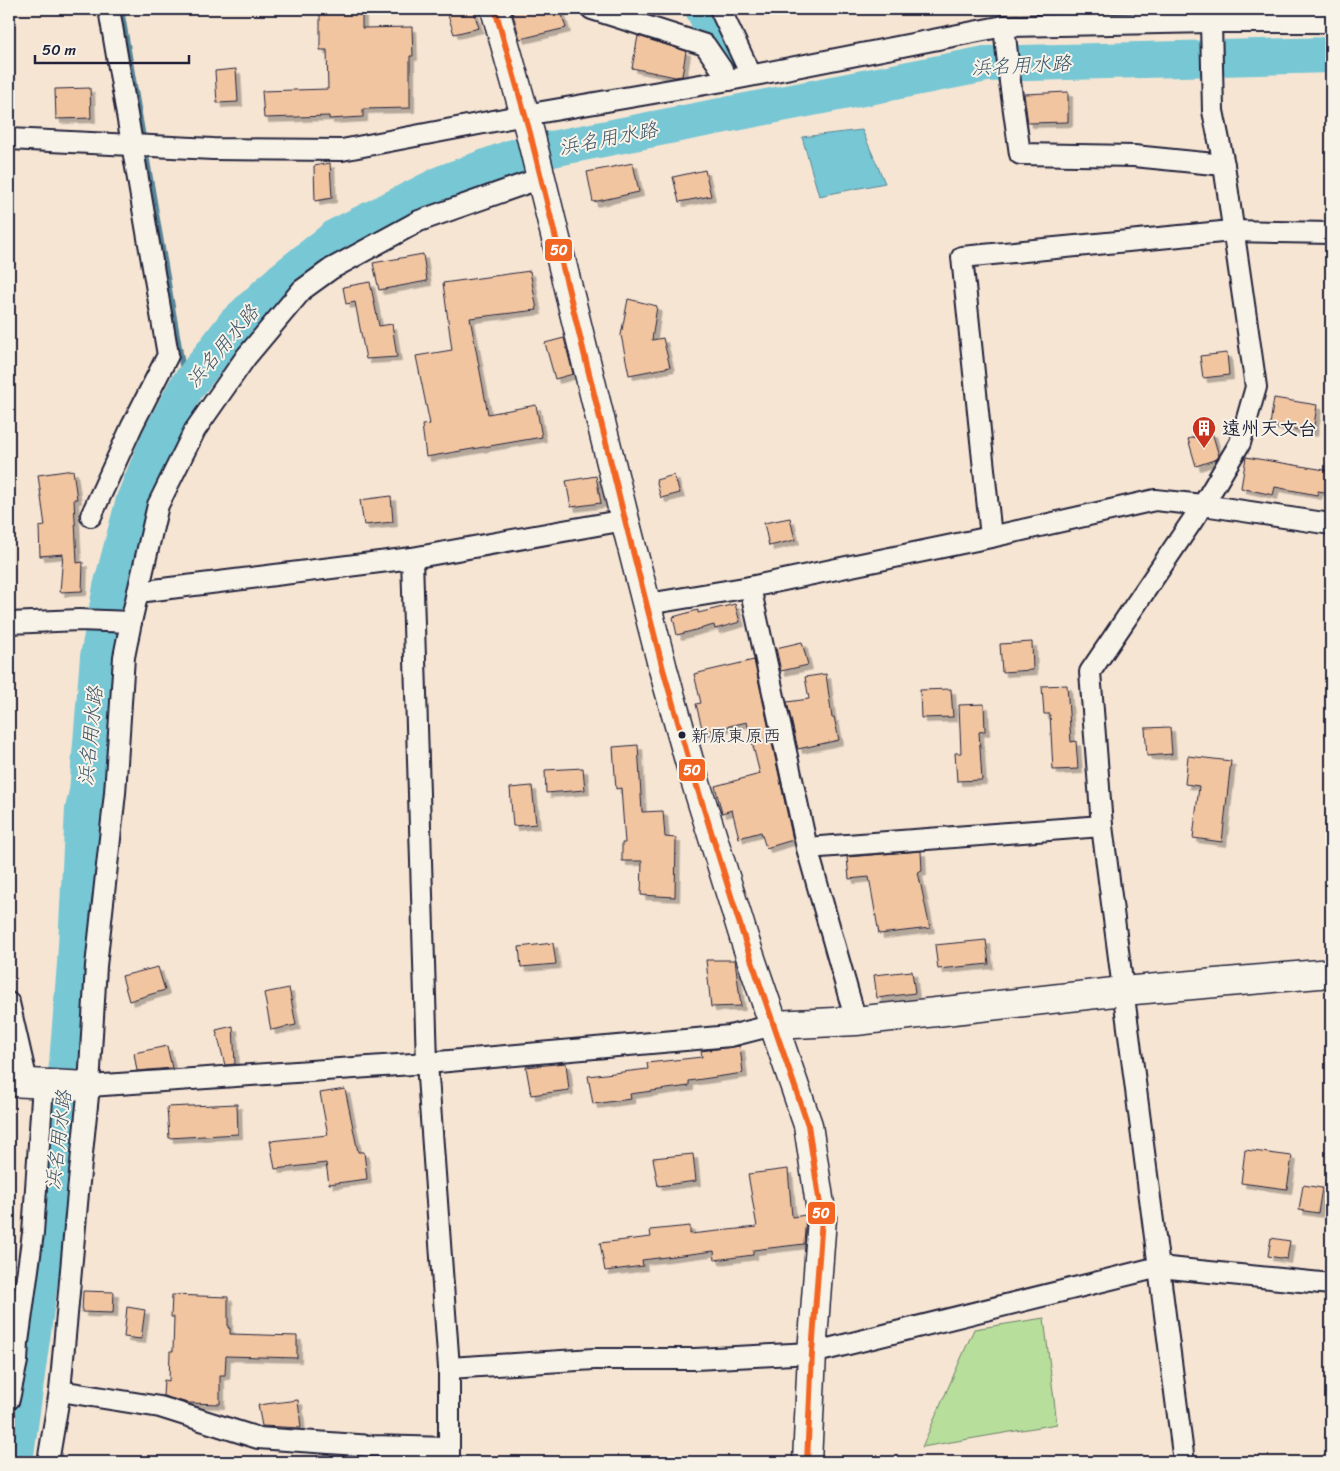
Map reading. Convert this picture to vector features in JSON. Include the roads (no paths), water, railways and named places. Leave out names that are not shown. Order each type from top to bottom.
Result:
[{"type":"street","points":[[91,516],[132,426],[168,355],[142,146],[109,9]]},
{"type":"street","points":[[495,9],[542,178],[663,669],[690,764],[746,944],[808,1125],[822,1218],[812,1353],[807,1462]]},
{"type":"street","points":[[592,9],[706,46],[729,80]]},
{"type":"street","points":[[720,9],[752,75]]},
{"type":"street","points":[[1184,1462],[1102,826],[1090,672],[1203,505],[1240,443],[1256,387],[1224,165],[1213,111],[1211,77],[1212,22]]},
{"type":"street","points":[[9,139],[142,146],[342,150],[528,124],[752,75],[1004,26],[1331,22]]},
{"type":"street","points":[[1004,26],[1020,154],[1134,156],[1224,165]]},
{"type":"street","points":[[48,1462],[60,1390],[83,1086],[115,793],[124,658],[123,622],[138,592],[158,506],[195,430],[246,358],[302,290],[331,269],[419,221],[542,178]]},
{"type":"street","points":[[991,537],[962,257],[1232,231],[1331,233]]},
{"type":"street","points":[[648,604],[750,587],[991,537],[1156,500],[1331,524]]},
{"type":"street","points":[[138,592],[412,558],[625,520]]},
{"type":"street","points":[[60,1390],[160,1407],[258,1438],[372,1446],[449,1455],[448,1368],[427,1063],[412,558]]},
{"type":"street","points":[[750,587],[807,848],[856,1021]]},
{"type":"street","points":[[9,623],[79,620],[123,622]]},
{"type":"street","points":[[807,848],[1102,826]]},
{"type":"street","points":[[32,1083],[83,1086],[427,1063],[730,1036],[774,1025],[856,1021],[1123,991],[1331,972]]},
{"type":"street","points":[[9,1003],[32,1083],[33,1233],[17,1360],[9,1399]]},
{"type":"street","points":[[448,1368],[594,1359],[695,1359],[812,1353],[1159,1267],[1331,1284]]},
{"type":"water","points":[[862,130],[885,183],[819,196],[802,137]]},
{"type":"waterway","points":[[121,9],[186,388]]},
{"type":"waterway","points":[[703,9],[733,69]]},
{"type":"waterway","name":"浜名用水路","points":[[15,1462],[63,1113],[75,964],[83,810],[87,792],[98,657],[111,587],[134,500],[158,441],[186,388],[235,324],[283,279],[337,236],[443,183],[516,156],[986,64],[1331,55]]},
{"type":"place","name":"遠州天文台","points":[[1204,449]]},
{"type":"place","name":"新原東原西","points":[[682,735]]}]
